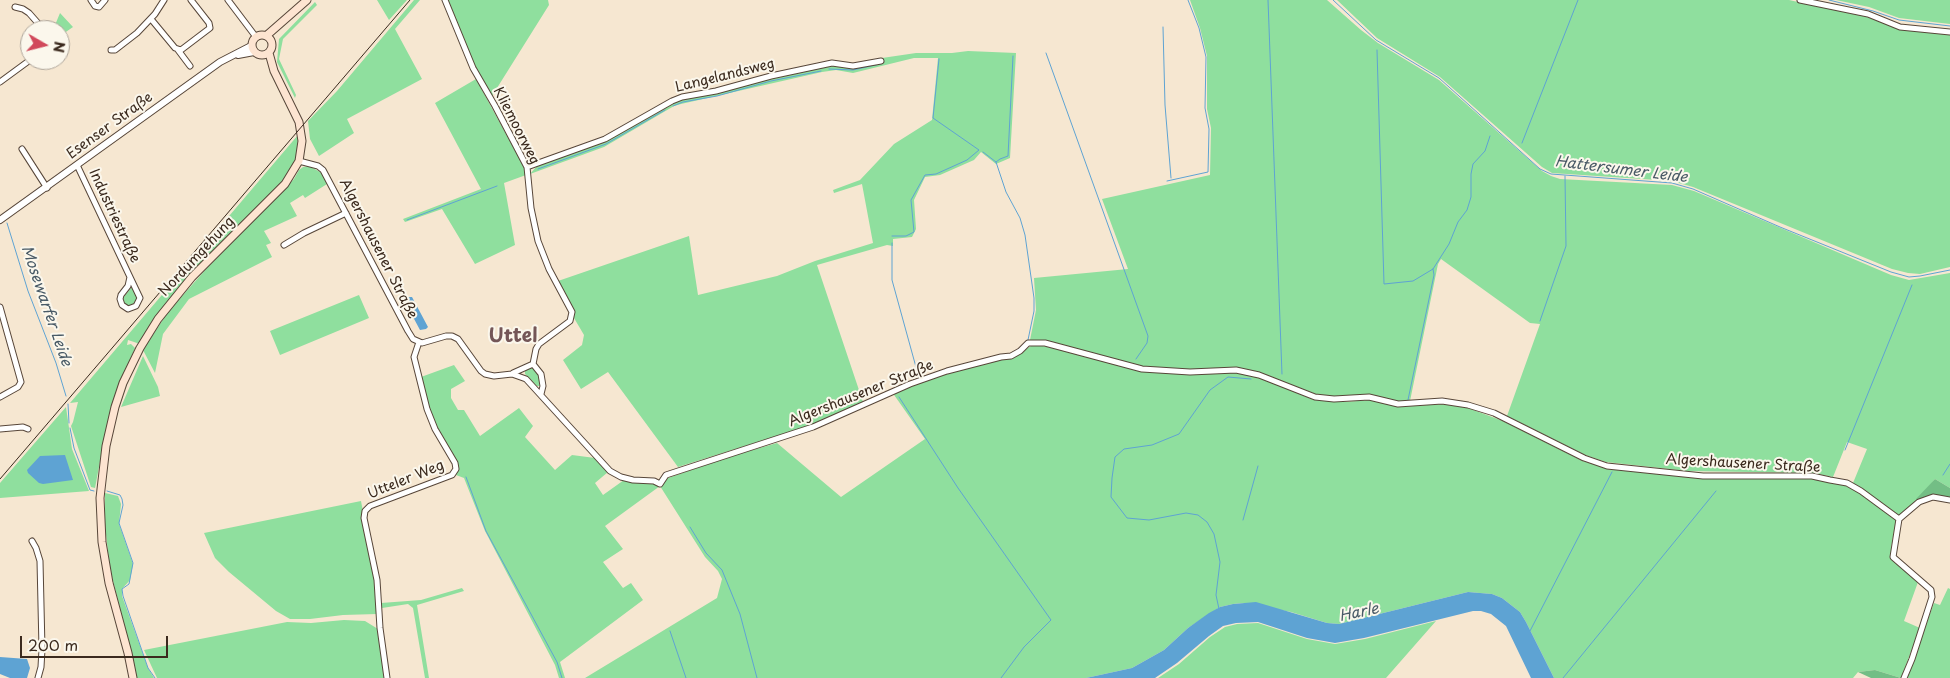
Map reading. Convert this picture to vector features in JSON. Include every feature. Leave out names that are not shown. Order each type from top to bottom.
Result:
[{"type":"main road","points":[[268,38],[272,47],[266,54],[252,49],[256,37],[268,38],[307,0]]},
{"type":"main road","name":"Nordumgehung","points":[[133,678],[128,653],[108,583],[102,535],[100,498],[104,461],[115,406],[140,348],[169,304],[192,277],[285,184],[299,161],[302,141],[300,122],[266,54]]},
{"type":"street","points":[[91,0],[95,6],[99,7],[105,0]]},
{"type":"street","points":[[111,50],[115,50],[137,33],[151,19],[164,0]]},
{"type":"street","points":[[178,50],[181,50],[210,28],[209,23],[191,0]]},
{"type":"street","points":[[228,0],[256,37]]},
{"type":"street","name":"Kliemoorweg","points":[[445,0],[472,68],[495,106],[527,167],[530,200],[538,242],[569,305],[572,315],[570,321],[539,344],[533,364]]},
{"type":"street","points":[[1800,0],[1868,14],[1900,27],[1950,32]]},
{"type":"street","points":[[15,7],[23,9],[35,20]]},
{"type":"street","points":[[151,19],[190,66]]},
{"type":"street","name":"Esenser Straße","points":[[0,220],[215,66],[235,55],[252,49]]},
{"type":"street","name":"Langelandsweg","points":[[527,167],[606,139],[682,97],[716,91],[771,76],[832,63],[853,66],[881,61]]},
{"type":"street","points":[[0,74],[2,81],[20,68]]},
{"type":"street","points":[[22,149],[47,188]]},
{"type":"street","name":"Algershausener Straße","points":[[299,161],[318,166],[323,170],[408,331],[419,342]]},
{"type":"street","name":"Industriestraße","points":[[77,165],[140,298],[136,306],[128,309],[122,305],[120,299],[128,286],[130,277]]},
{"type":"street","points":[[284,245],[346,213]]},
{"type":"street","points":[[0,308],[21,382],[18,387],[0,397]]},
{"type":"street","points":[[419,342],[452,336],[458,339],[485,374],[494,376],[512,374],[533,364],[541,374],[543,386],[541,394]]},
{"type":"street","name":"Utteler Weg","points":[[387,678],[380,628],[377,580],[364,518],[365,511],[370,506],[452,475],[456,469],[455,463],[435,429],[427,409],[414,357],[419,342]]},
{"type":"street","name":"Algershausener Straße","points":[[512,374],[526,379],[610,471],[621,477],[633,480],[654,481],[660,484],[666,475],[813,427],[910,384],[965,366],[1011,356],[1020,351],[1028,342],[1045,343],[1142,369],[1190,372],[1236,370],[1259,375],[1315,397],[1334,399],[1369,397],[1398,404],[1442,401],[1468,405],[1494,413],[1584,458],[1607,466],[1703,476],[1812,476],[1847,484],[1861,491],[1899,519]]},
{"type":"street","points":[[0,429],[23,427],[28,429]]},
{"type":"street","points":[[1904,678],[1932,597],[1931,590],[1894,557],[1899,519],[1919,502],[1933,497],[1950,500]]},
{"type":"street","points":[[32,541],[40,561],[42,649],[38,678]]},
{"type":"green space","points":[[377,0],[407,0],[389,20]]},
{"type":"green space","points":[[414,0],[420,0],[395,29],[422,79],[347,119],[354,133],[319,156],[310,139],[308,121],[337,91]]},
{"type":"green space","points":[[448,0],[548,0],[549,5],[492,96],[474,65]]},
{"type":"green space","points":[[1190,0],[1327,0],[1378,43],[1439,80],[1542,171],[1551,176],[1560,179],[1672,185],[1694,191],[1891,275],[1909,280],[1950,273],[1950,488],[1935,479],[1918,500],[1899,516],[1853,483],[1867,449],[1847,442],[1833,477],[1813,473],[1687,471],[1606,462],[1585,455],[1507,416],[1540,324],[1530,323],[1441,259],[1438,264],[1410,401],[1399,402],[1368,395],[1336,397],[1316,394],[1260,373],[1237,368],[1162,369],[1142,366],[1047,342],[1030,340],[1036,310],[1034,278],[1128,269],[1102,199],[1210,175],[1211,128],[1207,109],[1207,56]]},
{"type":"green space","points":[[1337,0],[1789,0],[1867,17],[1899,29],[1950,33],[1950,267],[1920,274],[1892,269],[1693,187],[1672,181],[1552,173],[1542,167],[1440,77],[1377,38]]},
{"type":"green space","points":[[1836,0],[1950,0],[1950,24],[1899,18],[1869,7]]},
{"type":"green space","points":[[315,2],[317,5],[283,39],[279,59],[296,95],[295,98],[277,62],[279,39]]},
{"type":"green space","points":[[60,13],[66,20],[57,20]]},
{"type":"green space","points":[[968,51],[1016,53],[1010,158],[996,164],[981,152],[974,160],[940,175],[925,177],[914,200],[916,229],[912,237],[893,239],[893,246],[887,245],[817,265],[863,402],[812,425],[678,467],[608,372],[581,389],[563,360],[582,345],[584,335],[574,318],[571,304],[558,281],[689,236],[698,295],[777,276],[815,261],[873,243],[862,184],[834,193],[833,190],[860,180],[894,144],[932,120],[938,58],[914,58],[853,73],[836,70],[822,72],[681,104],[674,106],[604,147],[530,174],[537,166],[605,142],[682,99],[836,65],[883,62],[882,58],[916,53]]},
{"type":"green space","points":[[476,79],[524,167],[526,175],[504,183],[515,245],[475,264],[442,209],[405,222],[403,219],[481,189],[435,103]]},
{"type":"green space","points":[[298,135],[297,156],[286,178],[179,288],[154,321],[140,344],[128,340],[127,345],[131,344],[135,348],[116,393],[105,435],[95,488],[91,487],[71,426],[78,402],[70,403]]},
{"type":"green space","points":[[309,166],[322,173],[328,182],[327,184],[305,198],[303,195],[290,203],[297,216],[264,231],[271,243],[266,245],[272,257],[189,299],[163,334],[155,373],[143,350],[168,312],[207,268],[294,179],[299,170]]},
{"type":"green space","points":[[133,288],[137,299],[131,307],[128,307],[124,304],[123,298]]},
{"type":"green space","points":[[359,295],[369,318],[280,355],[270,331]]},
{"type":"green space","points":[[1031,346],[1043,346],[1092,356],[1138,370],[1189,375],[1235,372],[1257,377],[1314,400],[1346,402],[1378,400],[1399,407],[1442,404],[1468,408],[1503,421],[1583,461],[1608,469],[1703,479],[1812,479],[1846,486],[1859,492],[1896,520],[1891,548],[1893,560],[1918,582],[1904,621],[1920,628],[1901,678],[1875,670],[1858,672],[1853,678],[1554,678],[1520,612],[1502,598],[1492,594],[1468,592],[1339,624],[1327,623],[1291,612],[1244,603],[1233,604],[1220,607],[1188,628],[1164,650],[1132,668],[1086,678],[585,678],[717,598],[722,579],[718,571],[705,557],[660,486],[668,478],[728,457],[777,443],[841,497],[925,439],[892,392],[947,373],[1012,358]]},
{"type":"green space","points":[[143,356],[158,387],[160,396],[121,407]]},
{"type":"green space","points":[[454,365],[465,381],[451,389],[451,398],[458,410],[464,410],[480,436],[519,408],[533,426],[525,437],[555,470],[572,455],[595,458],[608,472],[595,483],[603,495],[624,480],[633,483],[653,483],[660,486],[605,526],[623,549],[603,562],[623,588],[631,583],[643,600],[560,662],[565,678],[559,678],[555,665],[485,531],[464,478],[456,475],[458,465],[432,418],[421,377]]},
{"type":"green space","points":[[531,367],[538,371],[540,386],[537,386],[525,374],[525,370]]},
{"type":"green space","points":[[66,407],[72,449],[89,491],[0,498],[0,483]]},
{"type":"green space","points":[[1935,479],[1950,488],[1950,497],[1933,495],[1916,499]]},
{"type":"green space","points":[[105,493],[118,496],[121,504],[119,524],[133,564],[130,580],[122,589],[122,596],[148,668],[154,678],[136,678],[110,569],[105,526]]},
{"type":"green space","points":[[361,501],[374,570],[377,614],[290,619],[276,611],[215,558],[204,533]]},
{"type":"green space","points":[[462,588],[464,591],[417,605],[429,678],[425,678],[413,608],[408,604],[382,608],[381,603],[421,600]]},
{"type":"green space","points":[[1948,588],[1950,589],[1950,678],[1906,678],[1934,603],[1940,605]]},
{"type":"green space","points":[[344,620],[365,621],[378,629],[384,678],[157,678],[144,650],[287,622],[311,623]]},
{"type":"green space","points":[[1436,621],[1386,678],[1158,678],[1179,664],[1210,637],[1225,627],[1237,624],[1258,623],[1307,639],[1335,644],[1365,639]]},
{"type":"green space","points":[[1875,670],[1901,678],[1871,678],[1858,672]]},
{"type":"water","points":[[407,297],[412,297],[428,327],[426,329],[420,330],[405,302]]},
{"type":"water","points":[[65,455],[73,480],[43,484],[39,483],[28,473],[27,470],[40,456]]},
{"type":"water","points":[[1468,592],[1492,594],[1502,598],[1520,612],[1554,678],[1531,678],[1506,626],[1491,614],[1473,611],[1364,638],[1335,643],[1307,638],[1258,622],[1236,623],[1223,626],[1155,678],[1086,678],[1132,668],[1164,650],[1188,628],[1209,613],[1220,607],[1233,604],[1256,602],[1327,623],[1339,624]]},
{"type":"water","points":[[0,657],[27,659],[30,668],[27,678],[10,678],[0,674]]},
{"type":"waterway","points":[[1167,181],[1208,172],[1209,129],[1205,108],[1206,57],[1199,28],[1188,0]]},
{"type":"waterway","points":[[1268,0],[1282,374]]},
{"type":"waterway","name":"Hattersumer Leide","points":[[1333,0],[1376,40],[1439,78],[1540,169],[1551,174],[1672,183],[1693,189],[1891,272],[1909,277],[1950,270]]},
{"type":"waterway","points":[[1522,143],[1578,0]]},
{"type":"waterway","points":[[1829,0],[1873,11],[1899,20],[1950,26]]},
{"type":"waterway","points":[[1163,27],[1165,105],[1171,178]]},
{"type":"waterway","points":[[1377,50],[1384,284],[1413,281],[1433,269],[1449,244],[1458,222],[1467,210],[1471,197],[1473,164],[1485,151],[1490,136]]},
{"type":"waterway","points":[[1046,53],[1148,336],[1147,343],[1136,359]]},
{"type":"waterway","points":[[996,162],[1008,156],[1013,56]]},
{"type":"waterway","points":[[892,236],[906,236],[914,232],[911,200],[925,175],[936,174],[967,160],[979,150],[933,118],[939,59]]},
{"type":"waterway","points":[[829,69],[853,70],[880,64]]},
{"type":"waterway","points":[[673,106],[771,81],[821,71]]},
{"type":"waterway","points":[[538,169],[606,144],[665,110]]},
{"type":"waterway","points":[[983,152],[996,162],[1006,192],[1020,218],[1025,235],[1034,298],[1034,311],[1028,340]]},
{"type":"waterway","points":[[1540,321],[1566,246],[1565,176]]},
{"type":"waterway","points":[[407,220],[497,186]]},
{"type":"waterway","name":"Mosewarfer Leide","points":[[7,223],[28,291],[56,363],[66,396]]},
{"type":"waterway","points":[[892,243],[892,280],[919,378]]},
{"type":"waterway","points":[[1408,400],[1434,275],[1433,269]]},
{"type":"waterway","points":[[1845,450],[1912,285]]},
{"type":"waterway","points":[[1219,609],[1216,595],[1220,562],[1214,534],[1207,522],[1198,515],[1186,513],[1149,520],[1127,518],[1111,497],[1112,478],[1115,457],[1124,449],[1152,445],[1179,434],[1210,390],[1228,377],[1251,379]]},
{"type":"waterway","points":[[899,397],[958,488],[1051,620],[1024,647],[1001,678]]},
{"type":"waterway","name":"Mosewarfer Leide","points":[[68,404],[69,423]]},
{"type":"waterway","name":"Mosewarfer Leide","points":[[70,428],[74,448],[90,490],[94,491]]},
{"type":"waterway","points":[[1943,475],[1950,464]]},
{"type":"waterway","points":[[1243,520],[1258,466]]},
{"type":"waterway","points":[[1530,631],[1612,472]]},
{"type":"waterway","points":[[466,477],[486,531],[557,662],[562,678]]},
{"type":"waterway","name":"Mosewarfer Leide","points":[[107,491],[120,495],[122,499],[123,505],[119,523],[133,563],[129,584],[122,589],[123,596],[148,668],[155,678]]},
{"type":"waterway","points":[[1563,678],[1716,491]]},
{"type":"waterway","points":[[690,527],[706,553],[722,570],[740,614],[757,678]]},
{"type":"waterway","points":[[670,631],[686,678]]},
{"type":"railway","points":[[0,479],[410,0]]},
{"type":"district","name":"Uttel","points":[[513,337]]},
{"type":"water label","name":"Harle","points":[[1359,613]]}]
